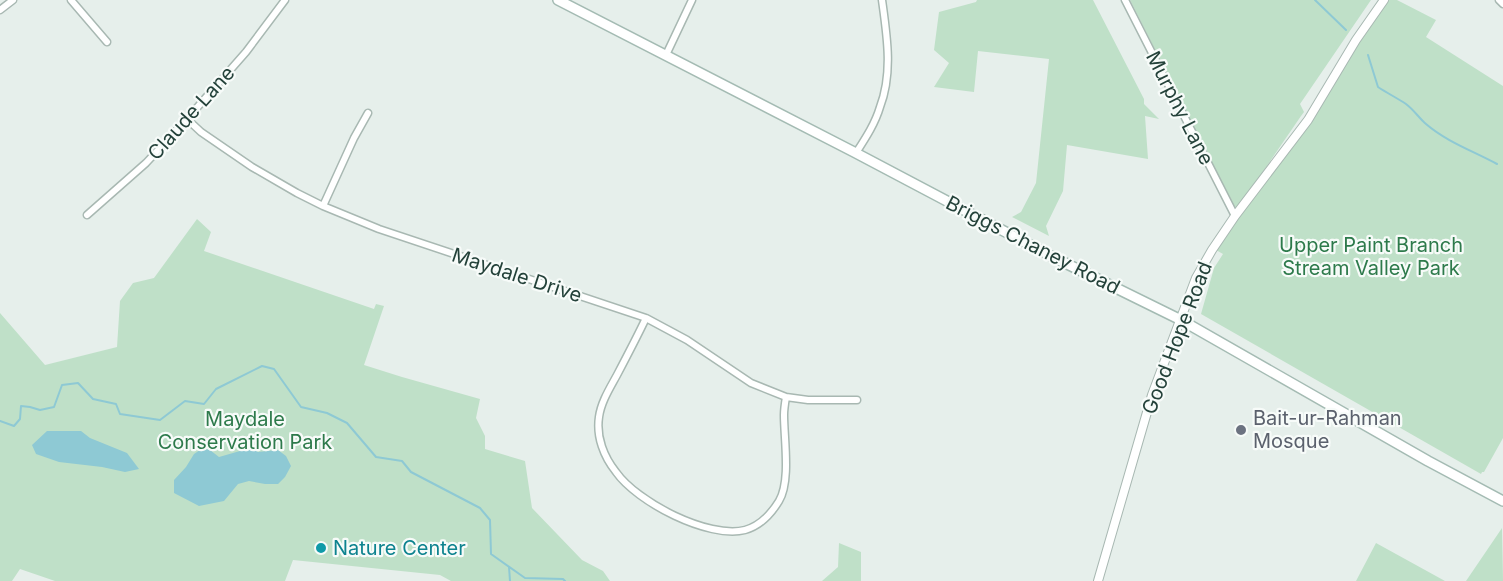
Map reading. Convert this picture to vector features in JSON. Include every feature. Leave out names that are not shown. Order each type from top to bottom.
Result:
[{"type":"main road","name":"Briggs Chaney Road","points":[[558,0],[1051,256],[1181,320],[1428,461],[1503,501]]},
{"type":"street","points":[[0,10],[13,0]]},
{"type":"street","points":[[70,0],[107,42]]},
{"type":"street","name":"Claude Lane","points":[[87,215],[146,163],[187,119],[246,52],[285,0]]},
{"type":"street","points":[[666,55],[692,0]]},
{"type":"street","points":[[856,153],[881,107],[888,74],[888,42],[882,0]]},
{"type":"street","name":"Murphy Lane","points":[[1125,0],[1235,216]]},
{"type":"street","name":"Good Hope Road","points":[[1098,581],[1152,395],[1196,278],[1235,216],[1308,120],[1356,40],[1384,0]]},
{"type":"street","points":[[1499,0],[1503,4]]},
{"type":"street","points":[[323,206],[368,113]]},
{"type":"street","name":"Maydale Drive","points":[[187,119],[201,132],[252,167],[323,206],[379,229],[646,318],[687,340],[751,383],[786,397],[808,400],[856,400]]},
{"type":"street","points":[[646,318],[603,400],[599,417],[599,433],[602,450],[616,473],[640,496],[664,511],[696,525],[729,531],[746,530],[767,517],[780,500],[784,489],[786,397]]},
{"type":"green space","points":[[977,0],[1093,0],[1144,99],[1144,104],[1159,119],[1145,116],[1148,159],[1067,145],[1063,191],[1046,226],[1049,236],[1012,217],[1021,212],[1036,183],[1049,59],[978,51],[974,92],[934,87],[949,63],[934,50],[939,12]]},
{"type":"green space","name":"Upper Paint Branch Stream Valley Park","points":[[1130,0],[1371,0],[1300,104],[1304,112],[1236,211]]},
{"type":"green space","name":"Upper Paint Branch Stream Valley Park","points":[[1389,0],[1397,0],[1436,20],[1426,37],[1503,86],[1503,438],[1481,474],[1201,314],[1214,268],[1223,254],[1216,250]]},
{"type":"green space","name":"Maydale Conservation Park","points":[[197,219],[211,232],[204,251],[374,309],[376,304],[384,306],[364,365],[480,399],[476,418],[485,436],[485,449],[525,461],[532,508],[582,560],[603,571],[610,581],[451,581],[440,575],[293,560],[285,581],[55,581],[20,569],[12,581],[0,581],[0,313],[45,365],[117,347],[120,301],[133,283],[154,278]]},
{"type":"green space","points":[[1502,528],[1503,581],[1466,581]]},
{"type":"green space","points":[[839,543],[861,552],[861,581],[822,581],[838,567]]},
{"type":"green space","points":[[1376,543],[1445,581],[1356,581]]},
{"type":"water","points":[[47,431],[81,431],[90,438],[127,453],[139,469],[125,472],[59,462],[36,454],[32,445]]},
{"type":"water","points":[[249,446],[258,452],[278,450],[286,456],[291,466],[278,484],[249,481],[238,484],[224,501],[199,506],[174,493],[174,480],[194,454],[203,448],[219,457]]},
{"type":"waterway","points":[[1315,0],[1346,30]]},
{"type":"waterway","points":[[1368,55],[1378,87],[1406,104],[1426,124],[1443,136],[1497,164]]},
{"type":"waterway","points":[[0,421],[14,426],[20,419],[21,406],[40,410],[54,407],[62,385],[78,383],[93,399],[116,404],[120,414],[160,420],[185,401],[204,404],[216,389],[262,366],[274,369],[301,407],[327,413],[347,423],[376,457],[402,461],[411,472],[480,508],[490,520],[491,554],[525,578],[563,579],[565,581]]},
{"type":"waterway","points":[[509,567],[510,581]]},
{"type":"place","name":"Bait-ur-Rahman Mosque","points":[[1241,430]]},
{"type":"place","name":"Nature Center","points":[[321,548]]}]
